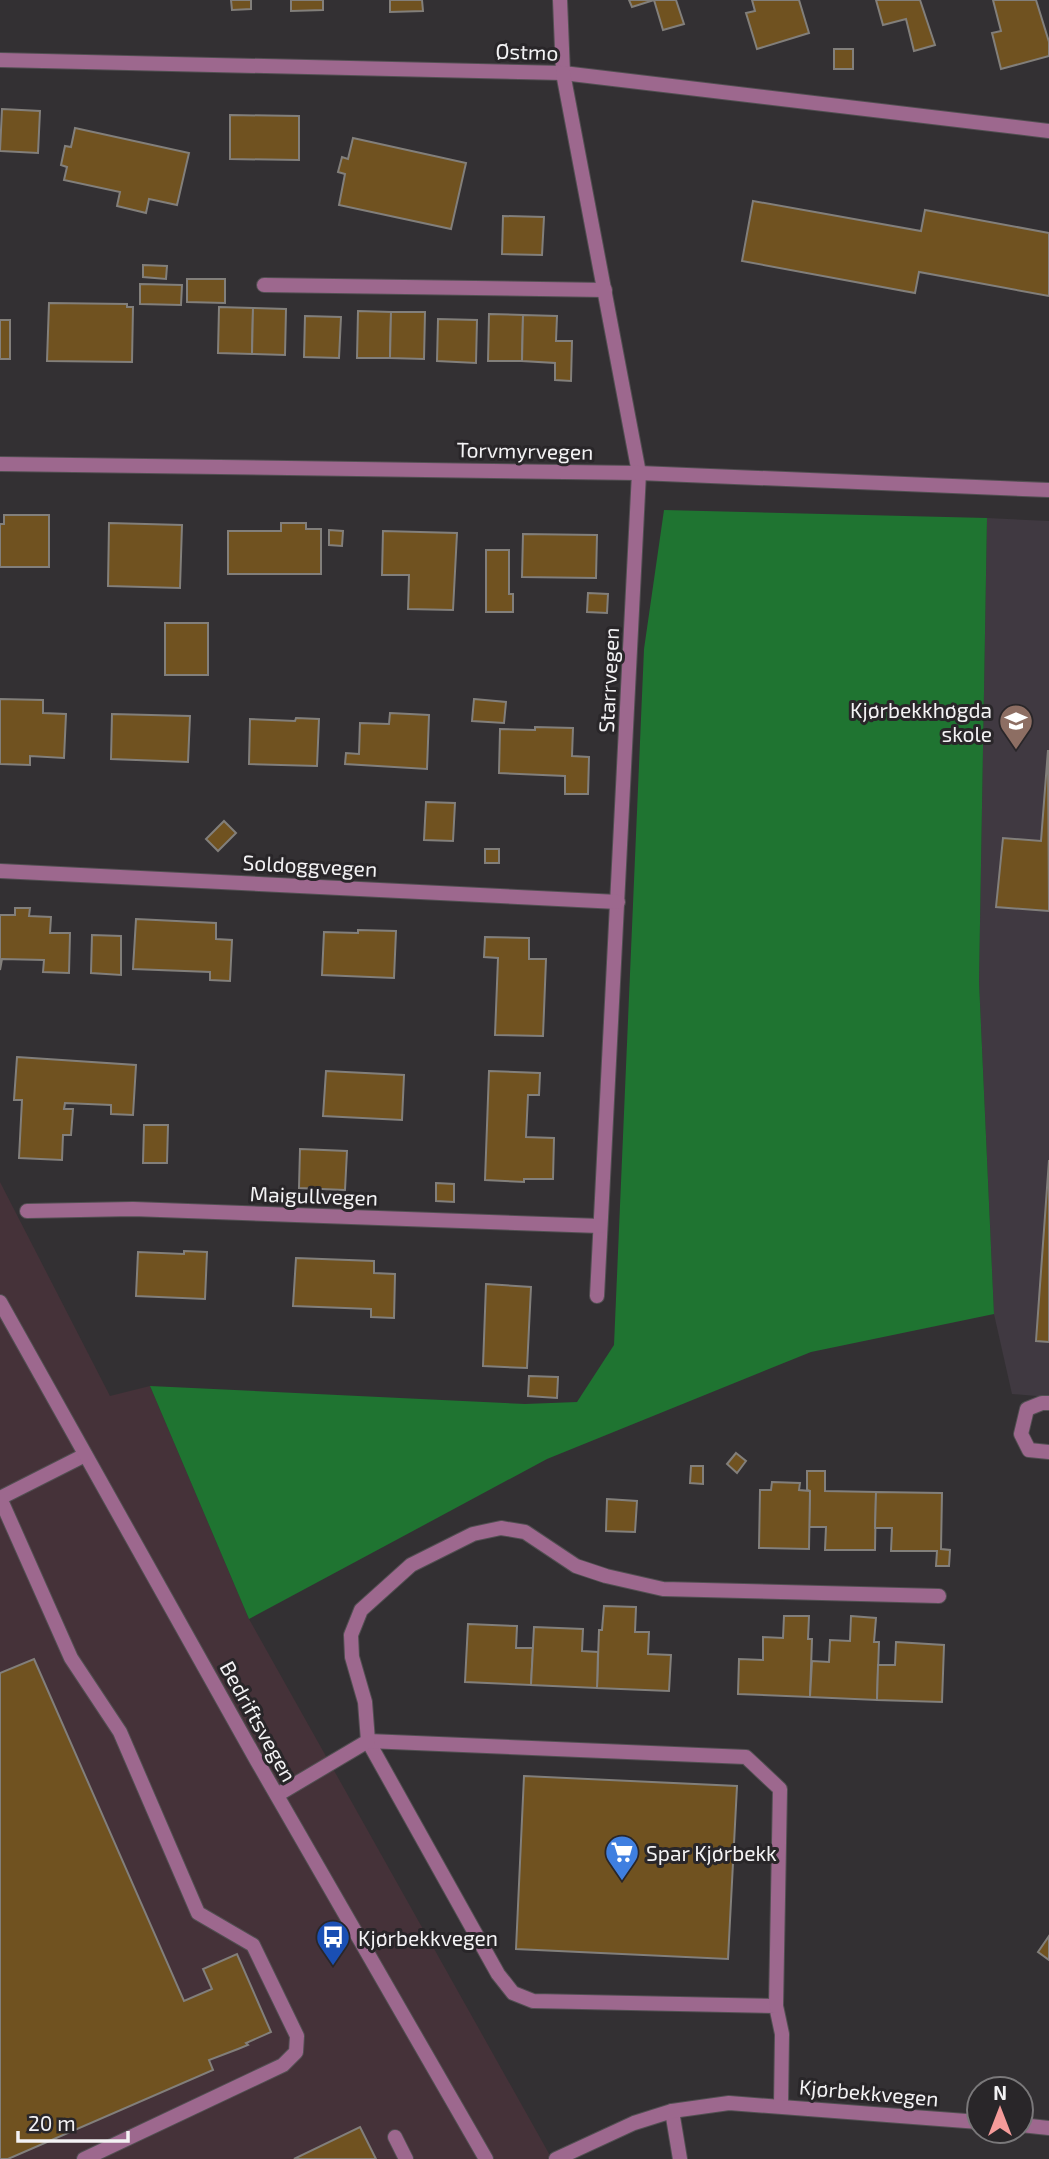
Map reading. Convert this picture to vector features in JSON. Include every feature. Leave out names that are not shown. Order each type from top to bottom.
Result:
[{"type":"street","name":"Starrvegen","points":[[560,0],[563,73],[639,473],[597,1296]]},
{"type":"street","name":"Østmo","points":[[0,60],[563,73],[1049,131]]},
{"type":"street","points":[[264,285],[605,290]]},
{"type":"street","name":"Torvmyrvegen","points":[[0,464],[639,473],[1049,490]]},
{"type":"street","name":"Soldoggvegen","points":[[0,871],[618,902]]},
{"type":"street","name":"Maigullvegen","points":[[27,1211],[147,1210],[600,1226]]},
{"type":"street","name":"Bedriftsvegen","points":[[0,1302],[277,1796],[485,2159]]},
{"type":"street","points":[[1049,1403],[1027,1409],[1021,1434],[1029,1450],[1049,1452]]},
{"type":"street","points":[[84,2159],[284,2065],[296,2052],[297,2036],[253,1945],[198,1913],[120,1732],[71,1658],[0,1498],[85,1455]]},
{"type":"street","points":[[776,2006],[533,2001],[513,1993],[498,1975],[368,1741],[365,1702],[352,1657],[351,1635],[360,1610],[411,1565],[473,1534],[501,1528],[526,1532],[576,1566],[663,1589],[939,1596]]},
{"type":"street","points":[[277,1796],[368,1741],[746,1758],[780,1789],[776,2006],[782,2034],[781,2106]]},
{"type":"street","name":"Kjørbekkvegen","points":[[556,2159],[634,2123],[672,2111],[729,2103],[965,2121]]},
{"type":"street","points":[[672,2111],[681,2159]]},
{"type":"street","points":[[395,2137],[406,2159]]},
{"type":"shaded area","name":"Kjørbekkhøgda skole","points":[[987,518],[1049,521],[1049,1397],[1012,1394],[994,1314],[979,981]]},
{"type":"shaded area","points":[[0,1182],[110,1396],[150,1386],[249,1619],[552,2159],[0,2159]]},
{"type":"green space","points":[[664,510],[987,518],[979,981],[994,1314],[811,1352],[547,1459],[249,1619],[150,1386],[525,1404],[577,1402],[614,1345],[644,649]]},
{"type":"building","points":[[231,0],[251,0],[251,9],[232,10]]},
{"type":"building","points":[[291,0],[323,0],[323,10],[291,11]]},
{"type":"building","points":[[390,0],[422,0],[423,11],[390,12]]},
{"type":"building","points":[[629,0],[654,0],[632,7]]},
{"type":"building","points":[[654,0],[676,0],[684,24],[663,30]]},
{"type":"building","points":[[752,0],[799,0],[809,33],[757,49],[746,13],[755,11]]},
{"type":"building","points":[[876,0],[920,0],[935,45],[914,51],[906,19],[883,25]]},
{"type":"building","points":[[993,0],[1036,0],[1049,42],[1049,56],[1001,69],[992,33],[1001,31]]},
{"type":"building","points":[[834,49],[853,49],[853,69],[834,69]]},
{"type":"building","points":[[2,109],[40,111],[38,153],[0,151]]},
{"type":"building","points":[[230,115],[299,116],[299,160],[230,159]]},
{"type":"building","points":[[75,128],[189,153],[177,205],[149,199],[146,213],[117,206],[120,192],[64,180],[67,167],[61,165],[65,146],[71,147]]},
{"type":"building","points":[[353,138],[466,163],[451,229],[339,205],[345,174],[338,172],[342,157],[348,159]]},
{"type":"building","points":[[753,201],[921,231],[925,210],[1049,233],[1049,296],[919,272],[915,293],[742,261]]},
{"type":"building","points":[[503,216],[544,217],[542,255],[502,254]]},
{"type":"building","points":[[143,265],[167,266],[166,279],[143,277]]},
{"type":"building","points":[[187,279],[225,279],[225,303],[187,302]]},
{"type":"building","points":[[140,284],[182,285],[181,305],[140,304]]},
{"type":"building","points":[[49,303],[127,304],[127,307],[133,307],[132,362],[47,361]]},
{"type":"building","points":[[219,307],[253,308],[252,354],[218,353]]},
{"type":"building","points":[[253,308],[286,309],[285,355],[252,354]]},
{"type":"building","points":[[358,311],[391,312],[390,358],[357,358]]},
{"type":"building","points":[[391,312],[425,312],[424,359],[390,358]]},
{"type":"building","points":[[489,314],[523,315],[522,361],[488,361]]},
{"type":"building","points":[[523,315],[557,316],[556,341],[572,341],[571,381],[555,380],[555,363],[522,361]]},
{"type":"building","points":[[305,316],[341,317],[339,358],[304,357]]},
{"type":"building","points":[[438,319],[477,320],[476,363],[437,361]]},
{"type":"building","points":[[0,320],[10,320],[10,359],[0,359]]},
{"type":"building","points":[[4,515],[49,515],[49,567],[0,567],[0,524],[4,524]]},
{"type":"building","points":[[109,523],[182,525],[180,588],[108,586]]},
{"type":"building","points":[[281,523],[306,523],[306,529],[321,529],[321,574],[228,574],[228,531],[281,531]]},
{"type":"building","points":[[329,530],[343,531],[342,546],[329,545]]},
{"type":"building","points":[[383,531],[457,533],[453,610],[408,609],[409,575],[382,575]]},
{"type":"building","points":[[523,534],[597,535],[596,578],[522,577]]},
{"type":"building","points":[[486,550],[509,550],[509,594],[513,594],[513,612],[486,612]]},
{"type":"building","points":[[588,593],[608,594],[607,613],[587,612]]},
{"type":"building","points":[[165,623],[208,623],[208,675],[165,675]]},
{"type":"building","points":[[0,699],[43,700],[43,713],[66,714],[64,758],[30,756],[30,765],[0,764]]},
{"type":"building","points":[[474,699],[506,702],[504,723],[472,721]]},
{"type":"building","points":[[390,713],[429,715],[427,769],[345,764],[346,753],[359,754],[360,723],[389,724]]},
{"type":"building","points":[[112,714],[190,716],[188,762],[111,759]]},
{"type":"building","points":[[296,718],[319,719],[317,766],[249,764],[250,719],[295,721]]},
{"type":"building","points":[[535,727],[573,728],[572,756],[589,757],[588,794],[565,794],[565,776],[499,773],[500,729],[535,730]]},
{"type":"building","points":[[1048,750],[1049,911],[996,907],[1003,838],[1041,841]]},
{"type":"building","points":[[426,802],[455,803],[453,841],[424,840]]},
{"type":"building","points":[[224,821],[236,833],[218,851],[206,839]]},
{"type":"building","points":[[485,849],[499,849],[499,863],[485,863]]},
{"type":"building","points":[[15,908],[30,908],[29,916],[51,917],[50,933],[70,933],[69,973],[43,972],[44,960],[2,959],[0,970],[0,915],[15,915]]},
{"type":"building","points":[[136,919],[216,923],[216,939],[232,940],[230,981],[210,980],[210,972],[133,969]]},
{"type":"building","points":[[358,930],[396,931],[394,978],[322,975],[324,932],[358,933]]},
{"type":"building","points":[[92,935],[121,936],[121,975],[91,973]]},
{"type":"building","points":[[485,937],[529,938],[529,959],[546,959],[543,1036],[495,1035],[498,958],[484,957]]},
{"type":"building","points":[[17,1057],[136,1065],[133,1115],[111,1114],[111,1105],[65,1103],[64,1109],[73,1109],[71,1135],[63,1135],[62,1160],[19,1158],[22,1100],[14,1100]]},
{"type":"building","points":[[326,1071],[404,1075],[402,1120],[323,1116]]},
{"type":"building","points":[[489,1071],[540,1073],[539,1095],[528,1095],[526,1137],[554,1138],[553,1179],[524,1179],[524,1182],[485,1180]]},
{"type":"building","points":[[144,1125],[168,1125],[167,1163],[143,1163]]},
{"type":"building","points":[[300,1149],[347,1151],[345,1190],[299,1188]]},
{"type":"building","points":[[1049,1160],[1049,1342],[1036,1341]]},
{"type":"building","points":[[436,1183],[454,1184],[454,1202],[436,1201]]},
{"type":"building","points":[[184,1251],[207,1252],[205,1299],[136,1296],[138,1252],[184,1254]]},
{"type":"building","points":[[296,1258],[374,1261],[374,1273],[395,1274],[394,1318],[371,1317],[371,1309],[293,1306]]},
{"type":"building","points":[[486,1284],[531,1287],[527,1368],[483,1366]]},
{"type":"building","points":[[529,1376],[558,1377],[557,1398],[528,1396]]},
{"type":"building","points":[[736,1453],[746,1461],[737,1473],[727,1464]]},
{"type":"building","points":[[691,1466],[703,1466],[703,1484],[690,1483]]},
{"type":"building","points":[[807,1471],[825,1471],[825,1491],[876,1492],[875,1550],[825,1550],[826,1527],[809,1527],[810,1491],[807,1490]]},
{"type":"building","points":[[772,1482],[800,1483],[799,1490],[810,1491],[809,1549],[759,1548],[760,1490],[771,1490]]},
{"type":"building","points":[[876,1492],[942,1493],[941,1549],[950,1550],[949,1566],[936,1566],[937,1551],[891,1551],[892,1528],[875,1528]]},
{"type":"building","points":[[607,1499],[637,1501],[635,1532],[606,1531]]},
{"type":"building","points":[[604,1606],[636,1607],[635,1632],[649,1632],[648,1654],[671,1655],[669,1691],[597,1688],[599,1630],[602,1630]]},
{"type":"building","points":[[784,1616],[809,1616],[808,1639],[812,1639],[810,1697],[738,1694],[739,1659],[763,1660],[763,1637],[783,1638]]},
{"type":"building","points":[[851,1616],[876,1618],[874,1642],[879,1642],[877,1700],[810,1697],[812,1661],[829,1662],[830,1640],[850,1641]]},
{"type":"building","points":[[468,1624],[517,1626],[516,1648],[533,1648],[531,1685],[465,1682]]},
{"type":"building","points":[[534,1627],[583,1629],[582,1651],[598,1652],[597,1688],[531,1685]]},
{"type":"building","points":[[896,1642],[944,1645],[942,1702],[877,1700],[878,1665],[895,1665]]},
{"type":"building","points":[[34,1659],[184,2001],[212,1989],[203,1969],[237,1954],[271,2032],[246,2043],[248,2045],[209,2060],[213,2070],[8,2159],[0,2159],[0,1673]]},
{"type":"building","points":[[524,1776],[737,1786],[728,1959],[516,1949]]},
{"type":"building","points":[[1049,1936],[1049,1960],[1038,1952]]},
{"type":"building","points":[[360,2127],[376,2159],[294,2159]]},
{"type":"place","name":"Kjørbekkhøgda skole","points":[[1016,751]]},
{"type":"place","name":"Spar Kjørbekk","points":[[622,1882]]},
{"type":"place","name":"Kjørbekkvegen","points":[[333,1967]]}]
